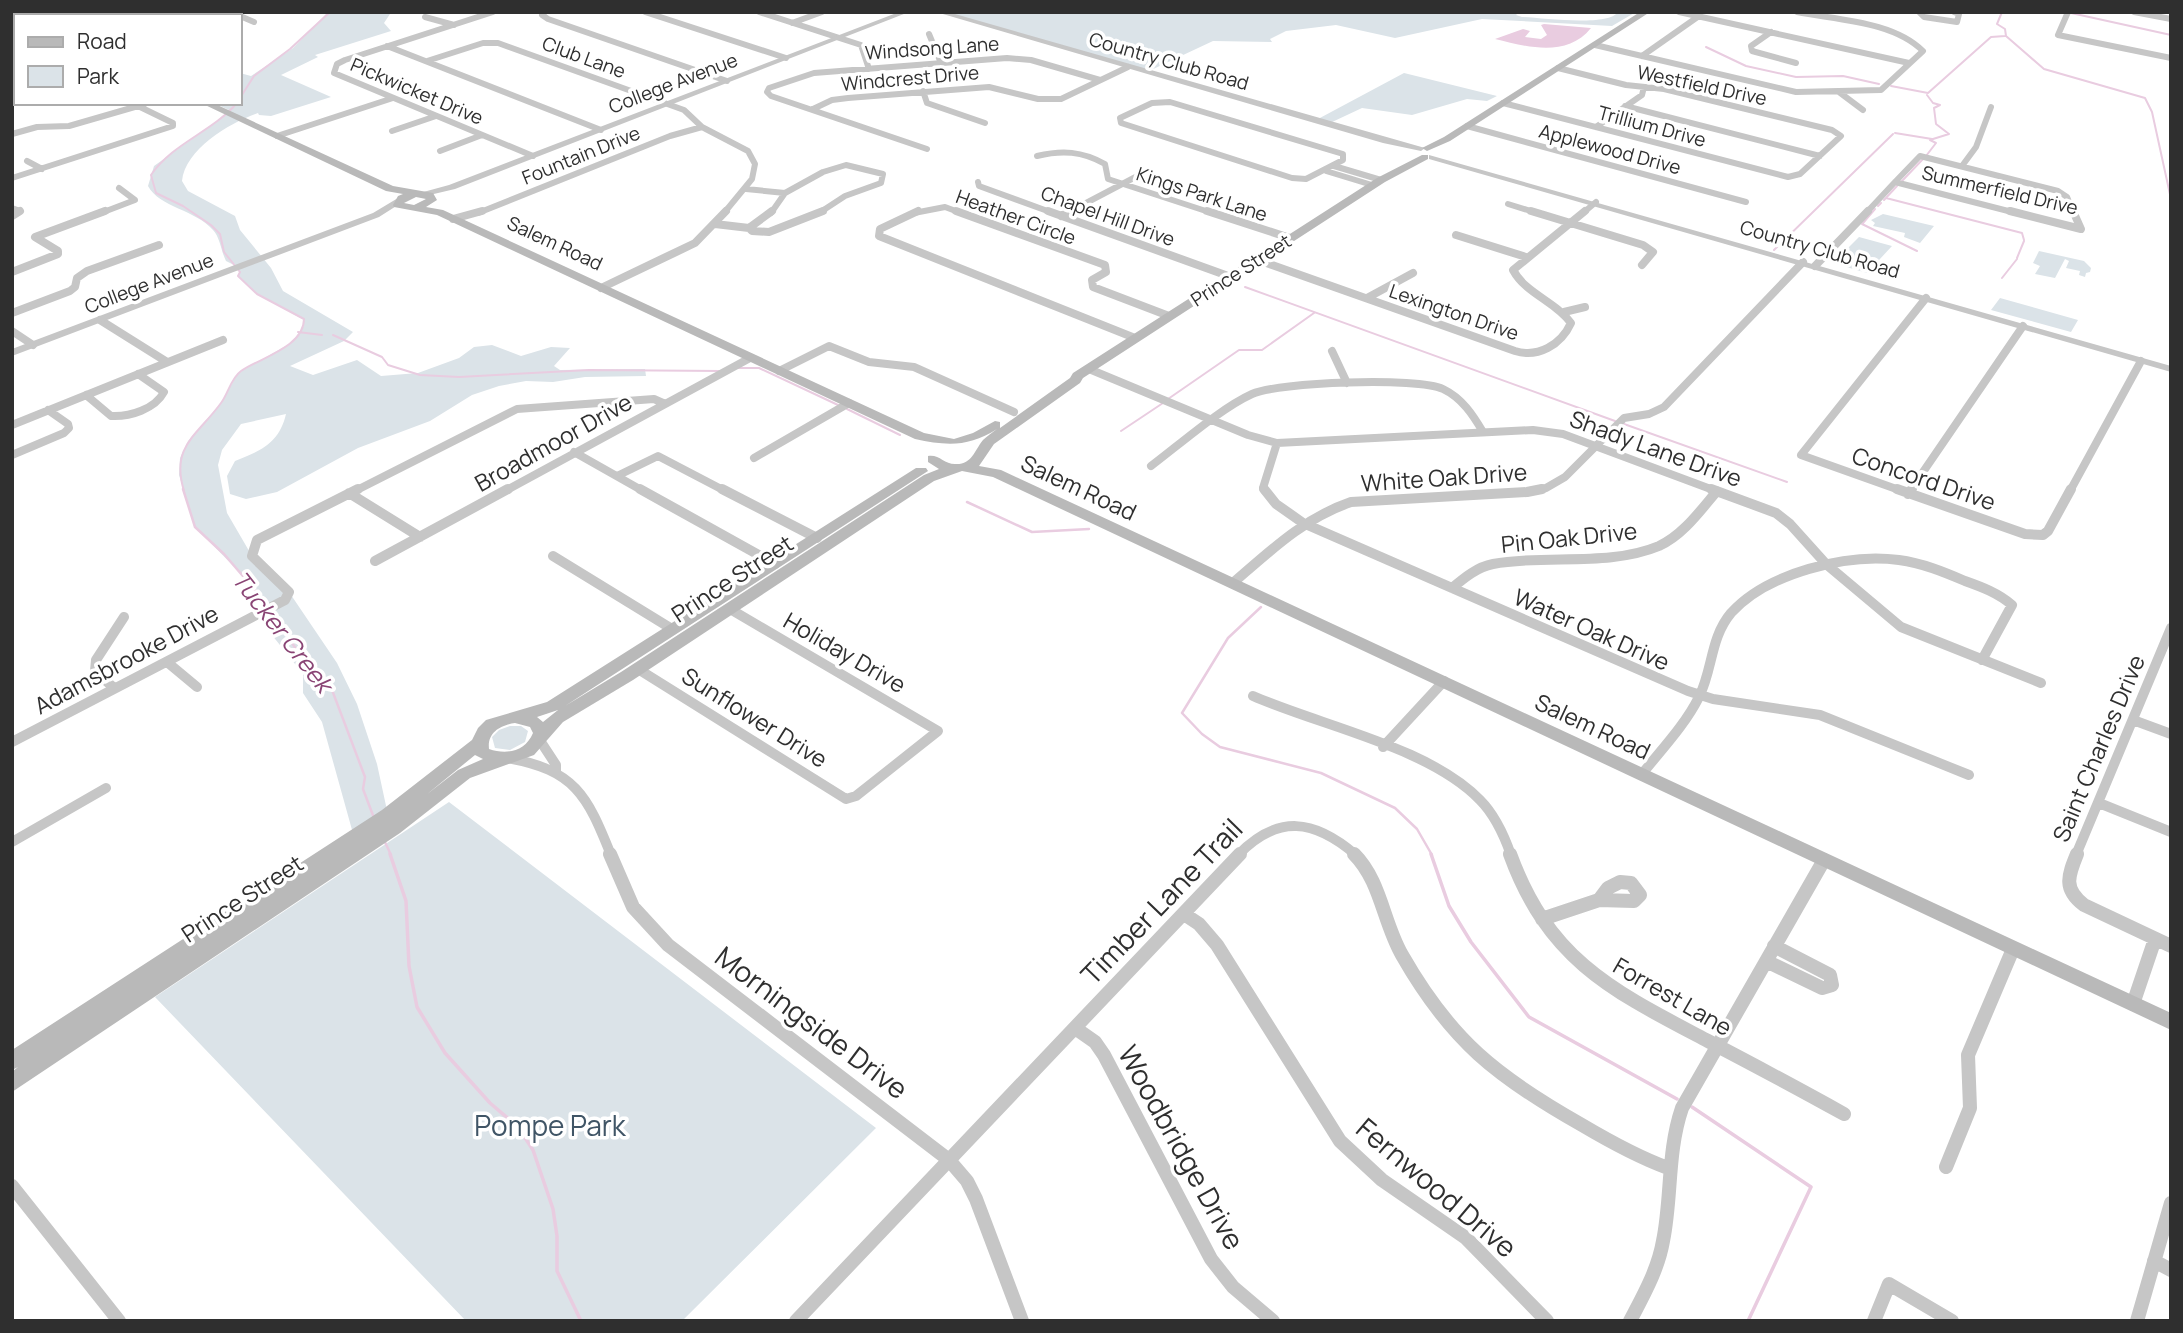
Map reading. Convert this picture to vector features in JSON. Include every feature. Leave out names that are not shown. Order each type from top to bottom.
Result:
[{"type":"main road","name":"Prince Street","points":[[518,717],[554,706],[885,494],[933,456],[940,446],[978,436],[1646,12]]},
{"type":"main road","name":"Salem Road","points":[[209,105],[405,199],[440,211],[920,436],[974,445],[996,473]]},
{"type":"main road","name":"Salem Road","points":[[405,199],[441,194],[440,211]]},
{"type":"main road","points":[[405,199],[441,194]]},
{"type":"main road","name":"Prince Street","points":[[540,736],[567,711],[644,665],[929,478],[975,463],[989,441],[1076,380],[1078,374]]},
{"type":"main road","name":"Salem Road","points":[[920,436],[940,466],[996,473],[2171,1022]]},
{"type":"main road","points":[[859,525],[863,514],[884,500],[885,494]]},
{"type":"main road","points":[[735,606],[736,596],[761,579],[769,568]]},
{"type":"main road","points":[[644,665],[636,660],[661,641],[666,633]]},
{"type":"main road","points":[[518,717],[533,720],[539,726],[540,736],[528,751],[503,759],[485,754],[478,744],[482,734],[493,724],[518,717]]},
{"type":"main road","name":"Prince Street","points":[[391,821],[478,744]]},
{"type":"main road","name":"Prince Street","points":[[12,1061],[464,774],[503,759]]},
{"type":"main road","name":"Prince Street","points":[[12,1083],[356,844]]},
{"type":"street","name":"Pickwicket Drive","points":[[493,12],[345,60],[337,64],[334,73],[533,156]]},
{"type":"street","points":[[645,12],[786,58]]},
{"type":"street","points":[[759,12],[861,44],[869,69]]},
{"type":"street","points":[[792,23],[821,12]]},
{"type":"street","name":"College Avenue","points":[[12,353],[378,215],[405,199],[441,194],[667,103],[906,12]]},
{"type":"street","points":[[1679,12],[1701,14],[1909,63]]},
{"type":"street","points":[[1595,45],[1796,92],[1881,90],[1923,51],[1910,38],[1797,12]]},
{"type":"street","points":[[1919,12],[1924,17],[1957,22],[1959,15],[1954,12]]},
{"type":"street","points":[[2067,12],[2057,35],[2171,58]]},
{"type":"street","points":[[2134,12],[2170,18]]},
{"type":"street","name":"Country Club Road","points":[[942,13],[2171,369]]},
{"type":"street","points":[[543,14],[727,81]]},
{"type":"street","points":[[1642,55],[1701,14]]},
{"type":"street","points":[[242,17],[254,22]]},
{"type":"street","points":[[425,17],[454,25]]},
{"type":"street","points":[[1771,32],[1751,46],[1752,51],[1796,63]]},
{"type":"street","points":[[929,34],[941,63]]},
{"type":"street","name":"Club Lane","points":[[427,61],[483,43],[498,43],[667,103],[684,110],[702,127],[734,142],[750,154],[756,170],[746,189]]},
{"type":"street","points":[[387,46],[601,130]]},
{"type":"street","name":"Windsong Lane","points":[[813,109],[771,96],[767,92],[769,88],[801,76],[1018,58],[1100,80]]},
{"type":"street","name":"Windcrest Drive","points":[[813,109],[840,99],[989,87],[1048,100],[1061,99],[1128,67]]},
{"type":"street","name":"Westfield Drive","points":[[1558,68],[1660,88],[1840,134],[1820,156]]},
{"type":"street","points":[[1596,127],[1644,93],[1644,87]]},
{"type":"street","points":[[923,92],[927,103],[985,123]]},
{"type":"street","points":[[1839,92],[1863,110]]},
{"type":"street","points":[[277,136],[393,98]]},
{"type":"street","points":[[1170,102],[1334,149],[1343,154],[1343,160],[1326,172],[1306,179],[1292,178],[1127,127],[1121,123],[1120,118],[1152,103],[1170,102]]},
{"type":"street","name":"Trillium Drive","points":[[1503,103],[1781,176],[1794,177],[1820,156]]},
{"type":"street","points":[[12,134],[37,127],[69,126],[141,105]]},
{"type":"street","points":[[12,178],[173,126],[173,123],[138,106]]},
{"type":"street","points":[[1625,106],[1820,156]]},
{"type":"street","points":[[1962,166],[1976,147],[1991,107]]},
{"type":"street","points":[[813,109],[927,149]]},
{"type":"street","points":[[392,131],[436,116]]},
{"type":"street","name":"Applewood Drive","points":[[1467,126],[1746,202]]},
{"type":"street","name":"Fountain Drive","points":[[457,220],[670,136],[702,127]]},
{"type":"street","points":[[440,151],[482,135]]},
{"type":"street","name":"Kings Park Lane","points":[[1037,156],[1072,150],[1105,164],[1108,179],[1290,238]]},
{"type":"street","name":"Summerfield Drive","points":[[1920,156],[1962,166],[2063,193],[2081,223],[2081,229],[1895,182],[1920,156]]},
{"type":"street","points":[[27,161],[43,169]]},
{"type":"street","points":[[715,225],[750,228],[759,233],[769,232],[825,211],[834,201],[881,183],[883,174],[846,165],[823,172],[785,193],[771,213],[750,228]]},
{"type":"street","points":[[1334,166],[1377,183]]},
{"type":"street","points":[[1061,216],[1145,172]]},
{"type":"street","points":[[1326,172],[1377,183]]},
{"type":"street","name":"Chapel Hill Drive","points":[[978,182],[979,186],[1231,277]]},
{"type":"street","points":[[1815,266],[1895,182]]},
{"type":"street","points":[[12,272],[58,254],[58,251],[35,237],[135,200],[119,188]]},
{"type":"street","points":[[601,288],[695,243],[715,225],[746,189],[785,193]]},
{"type":"street","points":[[378,215],[405,199]]},
{"type":"street","points":[[1456,235],[1526,257],[1596,202]]},
{"type":"street","points":[[1508,204],[1648,247],[1653,256],[1642,265]]},
{"type":"street","name":"Heather Circle","points":[[1135,338],[884,240],[879,236],[880,229],[918,211],[930,207],[945,207],[1105,265],[1106,272],[1092,280],[1093,287],[1169,316]]},
{"type":"street","points":[[12,208],[20,211],[12,216]]},
{"type":"street","points":[[12,313],[70,291],[75,286],[76,278],[87,271],[159,245]]},
{"type":"street","name":"Lexington Drive","points":[[1258,260],[1515,351],[1532,354],[1544,351],[1569,330],[1571,323],[1564,312],[1515,276],[1514,267],[1526,257]]},
{"type":"street","name":"White Oak Drive","points":[[1233,583],[1303,523],[1324,510],[1351,502],[1536,491],[1565,477],[1624,418],[1649,414],[1664,407],[1803,262]]},
{"type":"street","points":[[1367,298],[1413,273]]},
{"type":"street","name":"Concord Drive","points":[[1926,299],[1801,455],[2035,536],[2048,531],[2141,361]]},
{"type":"street","points":[[1564,312],[1585,307]]},
{"type":"street","points":[[100,320],[167,362]]},
{"type":"street","points":[[1908,494],[2023,327]]},
{"type":"street","points":[[12,331],[33,345]]},
{"type":"street","points":[[12,425],[223,340]]},
{"type":"street","points":[[779,371],[829,346],[869,362],[914,367],[1014,412]]},
{"type":"street","points":[[1332,351],[1348,383]]},
{"type":"street","name":"Broadmoor Drive","points":[[375,561],[750,358]]},
{"type":"street","points":[[86,395],[107,415],[114,417],[130,414],[159,401],[164,392],[138,374]]},
{"type":"street","name":"Shady Lane Drive","points":[[1078,374],[1277,443],[1549,431],[1596,446],[1785,519],[1826,564],[1901,626],[2041,683]]},
{"type":"street","points":[[1151,466],[1243,400],[1264,390],[1402,381],[1432,386],[1464,402],[1483,432]]},
{"type":"street","points":[[349,493],[517,408],[654,399],[663,403]]},
{"type":"street","points":[[754,458],[849,403]]},
{"type":"street","points":[[12,455],[64,433],[69,428],[68,424],[48,410]]},
{"type":"street","name":"Water Oak Drive","points":[[1277,443],[1264,488],[1271,499],[1303,523],[1700,695],[1820,715],[1969,775]]},
{"type":"street","points":[[574,452],[769,568]]},
{"type":"street","points":[[617,476],[658,456],[817,538]]},
{"type":"street","name":"Pin Oak Drive","points":[[1452,588],[1470,573],[1492,564],[1612,556],[1658,545],[1681,533],[1717,491]]},
{"type":"street","points":[[349,493],[420,537]]},
{"type":"street","name":"Adamsbrooke Drive","points":[[12,742],[285,600],[289,593],[252,556],[257,540],[349,493]]},
{"type":"street","points":[[553,556],[666,633]]},
{"type":"street","points":[[1642,775],[1700,695],[1712,647],[1730,614],[1752,596],[1772,585],[1826,564],[1874,558],[1901,560],[2001,595],[2012,605],[1982,660]]},
{"type":"street","name":"Holiday Drive","points":[[735,606],[938,731],[851,798]]},
{"type":"street","points":[[114,688],[95,671],[96,660],[124,617]]},
{"type":"street","name":"Saint Charles Drive","points":[[2155,939],[2084,905],[2070,892],[2067,885],[2068,875],[2133,720],[2168,645],[2171,628]]},
{"type":"street","points":[[167,662],[197,687]]},
{"type":"street","name":"Sunflower Drive","points":[[644,665],[840,796],[851,798]]},
{"type":"street","points":[[1383,747],[1444,681]]},
{"type":"street","name":"Forrest Lane","points":[[1253,695],[1293,715],[1383,747],[1452,778],[1482,801],[1500,826],[1525,891],[1542,919],[1566,949],[1603,982],[1635,1002],[1844,1114]]},
{"type":"street","points":[[2133,720],[2171,734]]},
{"type":"street","name":"Morningside Drive","points":[[540,736],[556,765],[556,771]]},
{"type":"street","name":"Morningside Drive","points":[[503,759],[556,771],[573,784],[584,799],[630,901],[650,928],[708,976],[949,1160],[967,1181],[976,1199],[1022,1321]]},
{"type":"street","points":[[12,842],[106,788]]},
{"type":"street","points":[[2099,803],[2171,832]]},
{"type":"street","name":"Timber Lane Trail","points":[[796,1321],[1254,839],[1265,831],[1280,826],[1295,825],[1331,839],[1362,862],[1395,944],[1462,1040],[1490,1067],[1539,1100],[1645,1160],[1668,1168]]},
{"type":"street","points":[[1630,1321],[1647,1289],[1660,1254],[1665,1232],[1668,1168],[1675,1126],[1682,1108],[1824,860]]},
{"type":"street","points":[[1542,919],[1599,900]]},
{"type":"street","name":"Fernwood Drive","points":[[1184,914],[1199,924],[1217,945],[1340,1141],[1382,1180],[1466,1238],[1547,1321]]},
{"type":"street","points":[[2133,1004],[2155,939],[2171,946]]},
{"type":"street","points":[[1766,961],[1822,988],[1832,985],[1830,975],[1774,946]]},
{"type":"street","points":[[1946,1167],[1969,1111],[1968,1055],[2013,949]]},
{"type":"street","name":"Woodbridge Drive","points":[[1075,1028],[1094,1042],[1104,1055],[1190,1224],[1211,1259],[1233,1287],[1273,1321]]},
{"type":"street","points":[[12,1186],[119,1321]]},
{"type":"street","points":[[2137,1321],[2171,1203]]},
{"type":"street","points":[[2154,1261],[2171,1270]]},
{"type":"street","points":[[1874,1321],[1889,1284],[1952,1321]]},
{"type":"green space","points":[[328,12],[395,12],[390,14],[384,23],[391,31],[315,55],[318,57],[281,75],[331,97],[271,116],[258,113],[235,123],[200,148],[185,169],[182,181],[188,191],[235,216],[240,230],[271,268],[283,291],[353,332],[344,341],[290,366],[313,375],[357,360],[381,376],[418,373],[459,358],[474,347],[492,345],[521,356],[551,347],[570,348],[554,366],[560,370],[645,369],[646,376],[585,377],[553,382],[526,381],[499,386],[472,395],[430,421],[358,448],[277,492],[246,499],[230,494],[227,476],[235,461],[260,450],[279,433],[286,414],[241,424],[222,450],[218,465],[227,513],[252,556],[289,592],[337,663],[357,704],[377,764],[388,815],[354,837],[322,722],[303,693],[303,674],[256,615],[268,608],[257,590],[195,527],[179,475],[180,458],[188,441],[221,403],[238,373],[291,343],[304,326],[304,320],[257,294],[238,276],[240,272],[234,265],[226,261],[217,236],[206,223],[160,199],[148,186],[154,166],[231,111],[218,105],[242,105],[242,74],[251,76],[293,48]]},
{"type":"green space","points":[[945,12],[1519,12],[1516,15],[1522,17],[1588,20],[1612,17],[1618,12],[1636,12],[1612,26],[1482,19],[1395,38],[1336,25],[1286,31],[1270,39],[1272,42],[1213,41],[1149,71]]},
{"type":"green space","points":[[1404,73],[1497,96],[1487,101],[1467,99],[1412,115],[1362,108],[1330,123],[1318,119]]},
{"type":"green space","points":[[1883,214],[1934,226],[1920,243],[1904,237],[1905,233],[1873,226],[1875,223],[1871,220]]},
{"type":"green space","points":[[1859,237],[1892,246],[1867,273],[1833,263]]},
{"type":"green space","points":[[2039,251],[2084,261],[2091,268],[2090,272],[2086,273],[2085,277],[2079,275],[2080,271],[2066,268],[2069,261],[2065,259],[2055,278],[2035,274],[2040,266],[2033,263]]},
{"type":"green space","points":[[2000,298],[2078,320],[2071,332],[1991,310]]},
{"type":"green space","points":[[521,726],[528,731],[525,742],[510,750],[495,748],[492,737],[499,730]]},
{"type":"green space","name":"Pompe Park","points":[[449,802],[876,1128],[682,1321],[466,1321],[155,997]]},
{"type":"shaded area","points":[[1541,25],[1591,28],[1570,44],[1559,47],[1533,47],[1495,39],[1523,29],[1530,31],[1525,37],[1541,39],[1547,35]]},
{"type":"waterway","name":"Tucker Creek","points":[[242,95],[254,76],[290,49],[330,12]]},
{"type":"waterway","points":[[2002,12],[1997,24],[2005,29],[2006,36],[2044,69],[2145,98],[2152,112],[2171,199]]},
{"type":"waterway","points":[[2071,13],[2171,35]]},
{"type":"waterway","points":[[1891,86],[1928,93],[1991,37],[2005,36]]},
{"type":"waterway","points":[[1706,47],[1746,66],[1796,77],[1843,76],[1879,84]]},
{"type":"waterway","points":[[1927,95],[1933,103],[1940,105],[1934,108],[1936,124],[1949,134],[1933,139]]},
{"type":"waterway","name":"Tucker Creek","points":[[235,105],[160,164],[151,175],[156,193],[183,206],[211,225],[220,234],[224,252],[240,272],[238,276],[257,294],[304,319],[300,332]]},
{"type":"waterway","points":[[1895,133],[1932,139]]},
{"type":"waterway","points":[[1774,250],[1893,134]]},
{"type":"waterway","points":[[1926,156],[1936,143],[1930,140]]},
{"type":"waterway","points":[[1902,181],[1923,159]]},
{"type":"waterway","points":[[1884,200],[1897,186]]},
{"type":"waterway","points":[[1886,198],[2022,233],[2024,240]]},
{"type":"waterway","points":[[1878,206],[1881,203]]},
{"type":"waterway","points":[[1863,223],[1875,209]]},
{"type":"waterway","points":[[1862,224],[1917,251]]},
{"type":"waterway","points":[[2017,258],[2024,241]]},
{"type":"waterway","points":[[2002,278],[2017,259]]},
{"type":"waterway","points":[[1245,287],[1615,421]]},
{"type":"waterway","points":[[1168,399],[1239,350],[1262,350],[1314,313]]},
{"type":"waterway","name":"Tucker Creek","points":[[184,491],[181,476],[183,452],[221,403],[232,382],[241,371],[280,351],[300,332]]},
{"type":"waterway","points":[[300,332],[322,335]]},
{"type":"waterway","points":[[333,335],[382,357],[388,365],[420,375],[459,377],[589,370],[721,371]]},
{"type":"waterway","points":[[737,368],[759,368],[838,405]]},
{"type":"waterway","points":[[1121,431],[1163,403]]},
{"type":"waterway","points":[[847,409],[900,435]]},
{"type":"waterway","points":[[1624,424],[1787,482]]},
{"type":"waterway","name":"Tucker Creek","points":[[183,489],[195,527],[224,554],[267,604]]},
{"type":"waterway","points":[[967,502],[1032,532],[1089,529]]},
{"type":"waterway","points":[[1261,607],[1228,638],[1182,713],[1202,734],[1220,747],[1321,773],[1395,808],[1417,829],[1432,855]]},
{"type":"waterway","name":"Tucker Creek","points":[[270,610],[298,652],[329,682],[365,777],[363,789],[374,818]]},
{"type":"waterway","name":"Tucker Creek","points":[[384,840],[391,855]]},
{"type":"waterway","name":"Tucker Creek","points":[[390,854],[406,901],[409,966],[417,1007],[445,1053],[490,1103],[518,1127],[533,1150],[553,1209],[557,1236],[557,1271],[581,1321]]},
{"type":"waterway","points":[[1431,854],[1449,906],[1471,942],[1529,1017],[1677,1099]]},
{"type":"waterway","points":[[1692,1107],[1811,1187],[1748,1321]]}]
